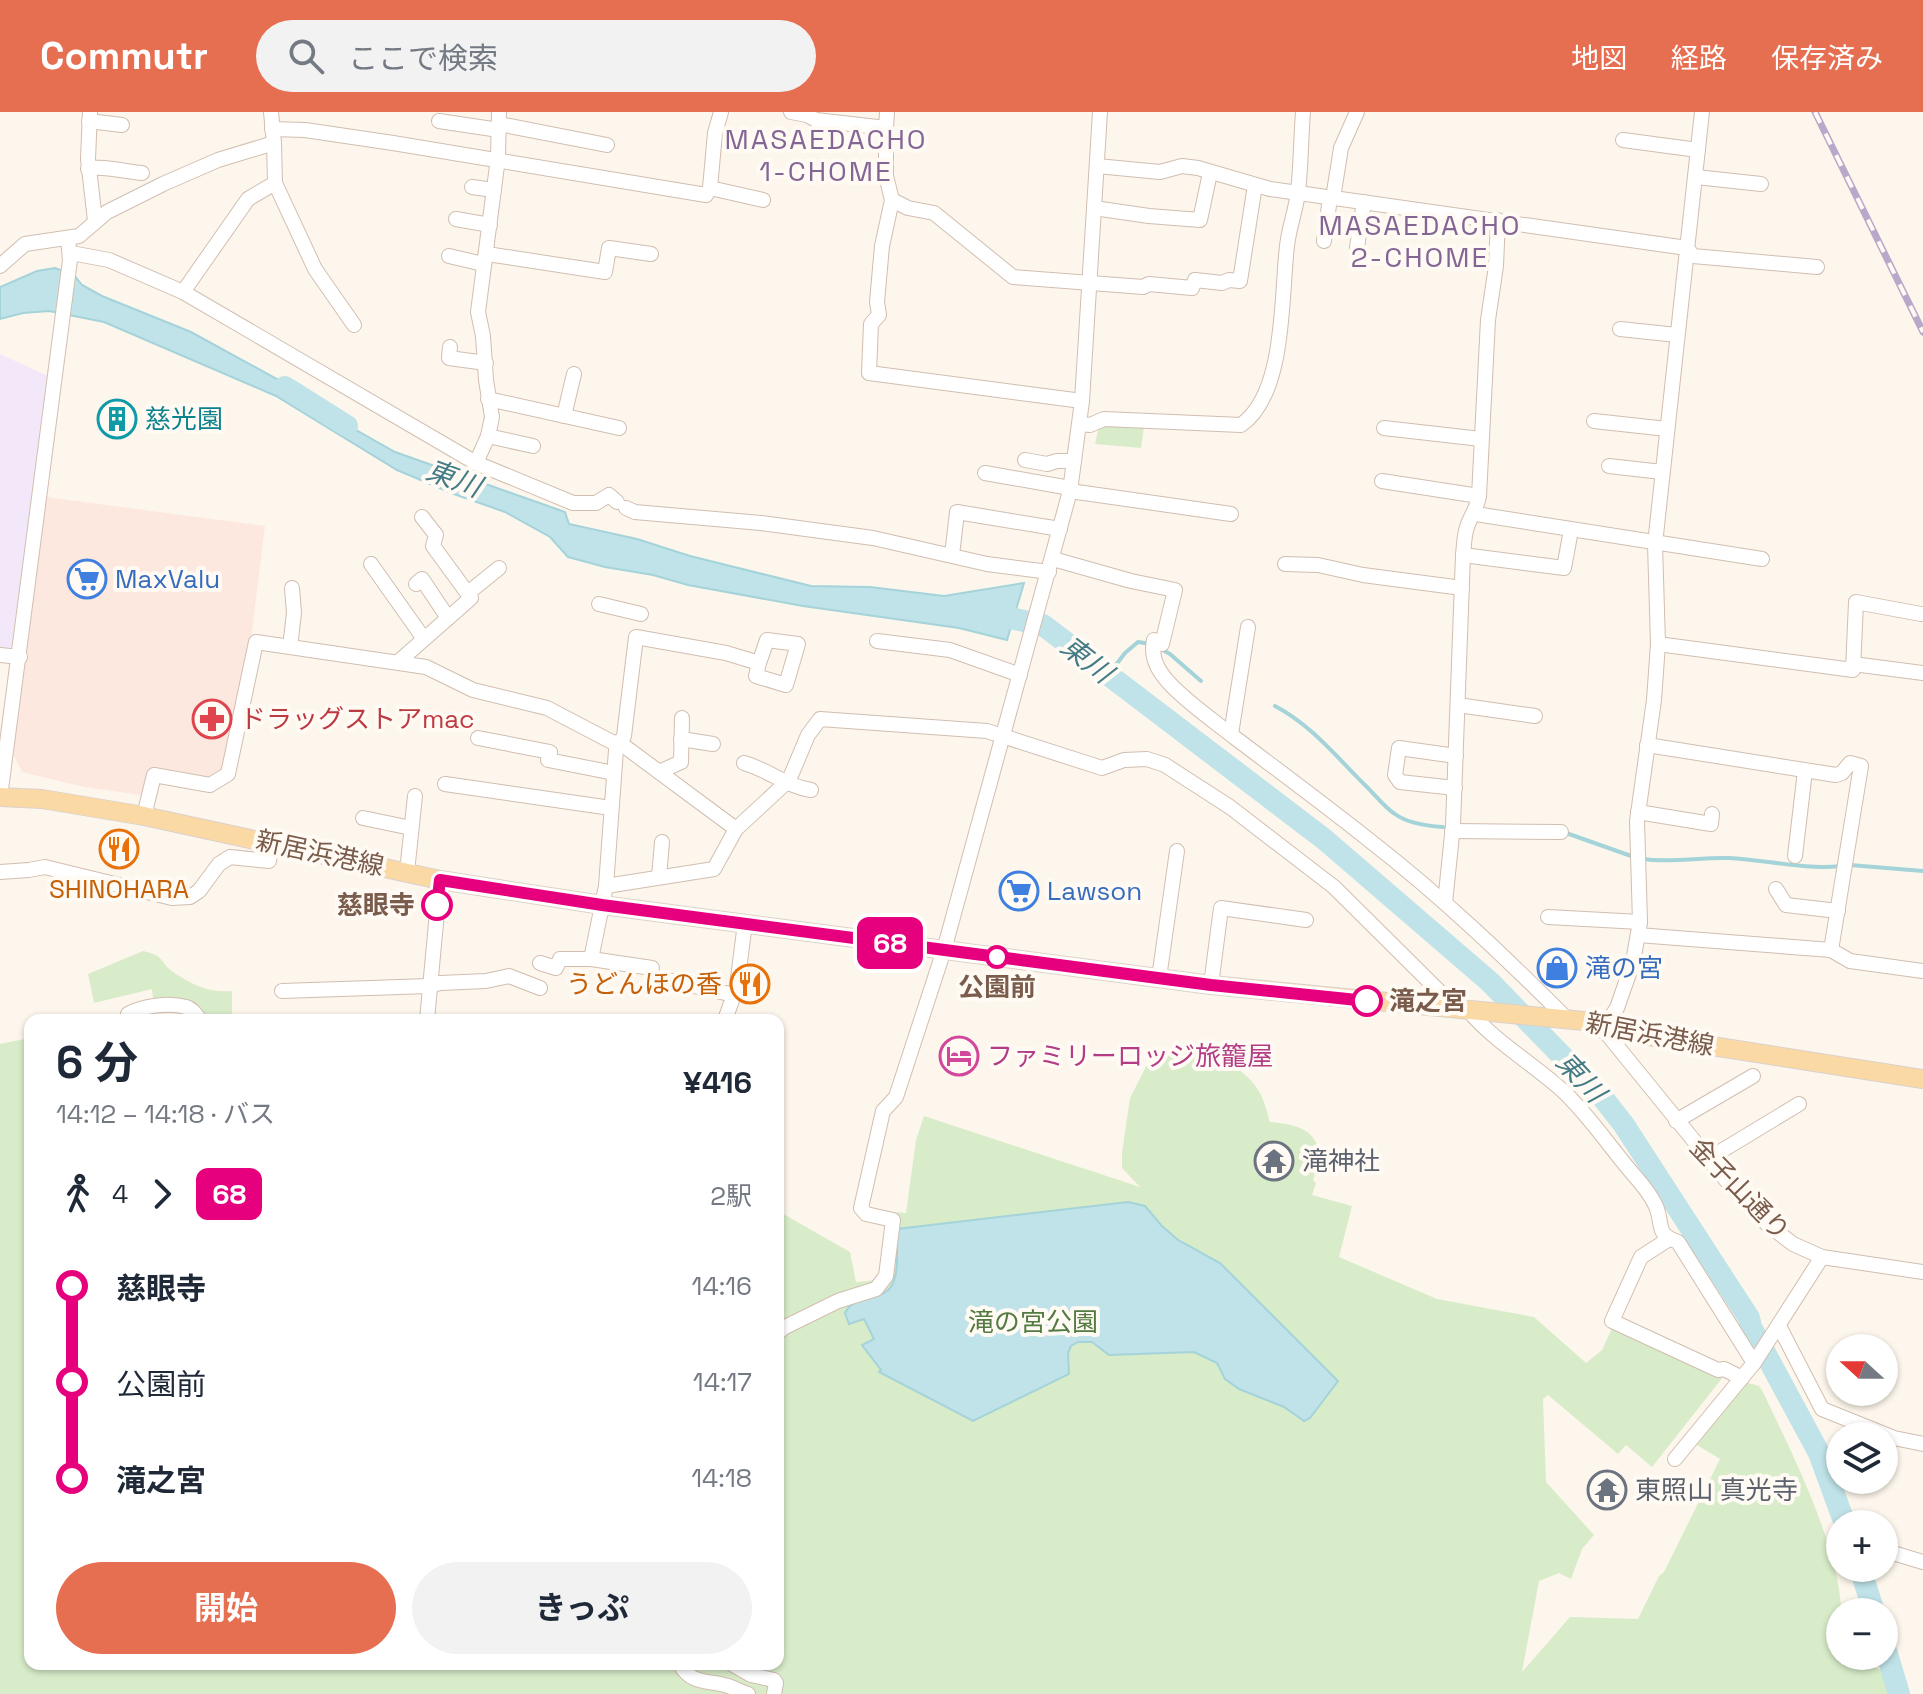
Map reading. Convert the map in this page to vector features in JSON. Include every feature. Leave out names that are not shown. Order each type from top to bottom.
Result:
[{"type":"main road","name":"新居浜港線","points":[[0,797],[42,799],[144,816],[440,880],[602,905],[1211,985],[1584,1021],[1603,1029],[1923,1079]]},
{"type":"street","points":[[271,112],[275,183],[315,269],[354,325]]},
{"type":"street","points":[[0,797],[70,251],[79,236],[107,212],[204,166],[273,136],[305,130],[498,158],[706,195],[710,188],[715,133],[721,112]]},
{"type":"street","points":[[791,112],[816,120],[886,128]]},
{"type":"street","points":[[887,112],[886,176],[892,200],[882,246],[877,302],[879,315],[871,324],[869,373],[1082,401]]},
{"type":"street","points":[[784,1328],[838,1301],[876,1289],[886,1276],[893,1220],[866,1214],[861,1208],[883,1111],[896,1097],[944,950],[1070,490],[1082,401],[1100,112]]},
{"type":"street","points":[[1080,424],[1090,425],[1104,419],[1241,425],[1249,420],[1263,399],[1278,342],[1287,241],[1298,193],[1303,112]]},
{"type":"street","points":[[1324,241],[1341,148],[1357,112]]},
{"type":"street","points":[[1603,1029],[1617,1008],[1633,962],[1639,929],[1638,812],[1654,700],[1658,644],[1655,544],[1702,112]]},
{"type":"street","points":[[95,221],[88,169],[89,116],[122,125]]},
{"type":"street","points":[[439,121],[499,122],[607,145]]},
{"type":"street","points":[[476,463],[488,436],[492,417],[478,312],[498,158],[499,122]]},
{"type":"street","points":[[1623,140],[1698,150]]},
{"type":"street","points":[[88,169],[95,166],[112,171],[142,173]]},
{"type":"street","points":[[1097,166],[1160,172],[1182,166],[1298,193],[1687,248],[1693,256],[1817,267]]},
{"type":"street","points":[[1094,208],[1200,220],[1210,173]]},
{"type":"street","points":[[1696,177],[1761,184]]},
{"type":"street","points":[[183,292],[248,199],[275,183]]},
{"type":"street","points":[[892,200],[908,208],[934,213],[1013,277],[1090,285],[1143,287],[1149,284],[1192,288],[1195,280],[1240,281],[1255,185]]},
{"type":"street","points":[[472,187],[494,190]]},
{"type":"street","points":[[710,188],[763,200]]},
{"type":"street","points":[[1357,247],[1364,202]]},
{"type":"street","points":[[456,219],[490,225]]},
{"type":"street","points":[[1445,903],[1455,788],[1463,555],[1466,530],[1476,514],[1479,496],[1488,320],[1496,266],[1498,220]]},
{"type":"street","points":[[0,266],[25,244],[109,260],[183,292],[476,463],[573,503],[596,503],[609,495],[635,512],[761,523],[873,538],[987,564],[1131,581],[1175,590],[1162,644],[1153,647],[1157,667],[1173,687],[1211,721],[1371,841],[1445,903],[1500,952],[1560,1018]]},
{"type":"street","points":[[449,256],[605,272],[609,248],[651,254]]},
{"type":"street","points":[[1620,329],[1677,335]]},
{"type":"street","points":[[450,347],[449,358],[486,363]]},
{"type":"street","points":[[564,416],[574,374]]},
{"type":"street","points":[[488,399],[619,428]]},
{"type":"street","points":[[1594,421],[1667,429]]},
{"type":"street","points":[[1384,428],[1481,439]]},
{"type":"street","points":[[488,436],[533,446]]},
{"type":"street","points":[[1025,459],[1047,464],[1074,461]]},
{"type":"street","points":[[1609,466],[1662,472]]},
{"type":"street","points":[[985,473],[1070,490],[1231,514]]},
{"type":"street","points":[[1382,481],[1479,496]]},
{"type":"street","points":[[952,555],[957,512],[1060,529]]},
{"type":"street","points":[[1476,514],[1762,559]]},
{"type":"street","points":[[398,662],[471,598],[433,546],[436,535],[422,517]]},
{"type":"street","points":[[1463,555],[1564,568],[1571,530]]},
{"type":"street","points":[[371,564],[424,639]]},
{"type":"street","points":[[1285,564],[1318,565],[1363,575],[1462,588]]},
{"type":"street","points":[[468,593],[499,568]]},
{"type":"street","points":[[422,579],[448,618]]},
{"type":"street","points":[[290,647],[294,613],[292,588]]},
{"type":"street","points":[[1658,644],[1853,670],[1856,602],[1921,614]]},
{"type":"street","points":[[591,959],[606,886],[616,750],[624,736],[642,610],[599,604]]},
{"type":"street","points":[[1231,734],[1248,627]]},
{"type":"street","points":[[636,637],[726,653],[759,663]]},
{"type":"street","points":[[877,641],[950,650],[1020,675]]},
{"type":"street","points":[[144,816],[154,775],[210,785],[228,774],[256,642],[426,667],[473,690],[547,708],[612,742],[620,743],[736,829]]},
{"type":"street","points":[[0,655],[20,657]]},
{"type":"street","points":[[1853,664],[1923,673]]},
{"type":"street","points":[[1458,705],[1535,716]]},
{"type":"street","points":[[659,772],[681,762],[682,718]]},
{"type":"street","points":[[606,886],[714,869],[736,829],[785,783],[808,735],[820,719],[987,731],[1102,768],[1124,760],[1147,759],[1165,765],[1230,807],[1334,887],[1471,1010],[1482,1027],[1527,1061],[1580,1108],[1636,1177],[1657,1208],[1660,1228],[1669,1239],[1678,1242],[1755,1362]]},
{"type":"street","points":[[478,738],[550,752],[548,760],[614,773]]},
{"type":"street","points":[[681,739],[713,744]]},
{"type":"street","points":[[1647,745],[1836,775],[1850,763],[1861,766],[1831,950]]},
{"type":"street","points":[[1455,788],[1400,782],[1395,775],[1392,747],[1456,756]]},
{"type":"street","points":[[744,763],[777,776],[793,787],[811,790]]},
{"type":"street","points":[[1795,856],[1805,771]]},
{"type":"street","points":[[445,784],[611,808]]},
{"type":"street","points":[[407,872],[415,796]]},
{"type":"street","points":[[1638,812],[1711,824],[1712,814]]},
{"type":"street","points":[[363,818],[411,828]]},
{"type":"street","points":[[1452,831],[1561,832]]},
{"type":"street","points":[[659,877],[662,842]]},
{"type":"street","points":[[0,872],[45,867],[172,898],[190,897],[199,891],[219,864],[230,857],[269,861],[272,843]]},
{"type":"street","points":[[1159,978],[1177,851]]},
{"type":"street","points":[[427,1014],[440,880]]},
{"type":"street","points":[[1776,889],[1786,905],[1838,911]]},
{"type":"street","points":[[1211,985],[1221,908],[1306,920]]},
{"type":"street","points":[[1548,917],[1825,952],[1831,950],[1850,961],[1923,971]]},
{"type":"street","points":[[727,1014],[734,995],[745,923]]},
{"type":"street","points":[[540,963],[556,968],[560,959],[591,959],[652,968]]},
{"type":"street","points":[[282,991],[429,986],[509,976],[540,988]]},
{"type":"street","points":[[672,981],[734,995]]},
{"type":"street","points":[[128,1014],[135,1010],[170,1005],[187,1007],[194,1014]]},
{"type":"street","name":"金子山通り","points":[[1603,1029],[1708,1159],[1767,1224],[1793,1244],[1822,1257],[1923,1272]]},
{"type":"street","points":[[1676,1121],[1753,1076]]},
{"type":"street","points":[[1708,1159],[1799,1104]]},
{"type":"street","points":[[1669,1239],[1641,1257],[1612,1321],[1742,1378]]},
{"type":"street","points":[[1675,1459],[1755,1362],[1822,1257]]},
{"type":"street","points":[[1777,1329],[1822,1409],[1894,1438],[1923,1444]]},
{"type":"street","points":[[1898,1554],[1923,1562]]},
{"type":"street","points":[[683,1670],[696,1680],[748,1694]]},
{"type":"street","points":[[742,1670],[774,1680],[774,1694]]},
{"type":"shaded area","points":[[0,354],[48,376],[11,650],[0,649]]},
{"type":"shaded area","points":[[46,497],[265,526],[251,640],[221,773],[209,779],[200,779],[149,769],[141,795],[84,787],[22,772],[13,754]]},
{"type":"green space","points":[[1113,424],[1144,427],[1141,448],[1095,444],[1099,427]]},
{"type":"green space","points":[[143,951],[159,957],[173,972],[194,984],[215,991],[232,991],[232,1014],[205,1014],[188,1000],[153,998],[152,989],[94,1003],[88,974]]},
{"type":"green space","name":"滝の宮公園","points":[[24,1039],[24,1670],[784,1670],[784,1214],[850,1252],[856,1282],[876,1280],[882,1272],[886,1233],[893,1212],[906,1213],[916,1140],[924,1116],[1140,1187],[1122,1168],[1130,1098],[1150,1059],[1193,1049],[1213,1053],[1233,1065],[1254,1083],[1270,1122],[1306,1131],[1317,1144],[1317,1166],[1313,1180],[1316,1183],[1312,1195],[1352,1206],[1339,1257],[1437,1299],[1534,1317],[1586,1363],[1602,1350],[1613,1326],[1727,1372],[1652,1467],[1626,1445],[1618,1454],[1548,1395],[1543,1399],[1546,1482],[1594,1535],[1582,1549],[1571,1579],[1559,1573],[1539,1581],[1522,1672],[1570,1617],[1638,1619],[1720,1459],[1697,1445],[1745,1382],[1762,1390],[1799,1468],[1826,1539],[1826,1582],[1838,1582],[1840,1598],[1826,1598],[1826,1670],[1881,1670],[1888,1673],[1894,1694],[0,1694],[0,1044]]},
{"type":"water","points":[[55,268],[74,275],[82,285],[102,296],[191,332],[286,384],[312,405],[395,452],[565,512],[569,524],[811,586],[870,587],[944,596],[1024,583],[1007,640],[959,628],[803,606],[688,585],[568,557],[550,537],[505,512],[397,470],[276,396],[104,322],[49,311],[0,319],[0,287],[37,271]]},
{"type":"water","points":[[1128,1202],[1145,1206],[1178,1240],[1220,1263],[1338,1381],[1310,1418],[1304,1421],[1284,1407],[1239,1389],[1225,1379],[1217,1363],[1194,1352],[1109,1355],[1092,1342],[1078,1342],[1071,1346],[1068,1353],[1069,1374],[973,1421],[879,1372],[881,1370],[862,1345],[874,1339],[864,1319],[849,1324],[845,1313],[849,1307],[882,1294],[892,1285],[897,1265],[897,1229]]},
{"type":"waterway","name":"東川","points":[[285,387],[347,426]]},
{"type":"waterway","name":"東川","points":[[987,613],[1043,625],[1324,839],[1490,982],[1603,1098],[1624,1125],[1749,1318],[1819,1453],[1840,1510]]},
{"type":"waterway","points":[[1109,674],[1138,642],[1151,644]]},
{"type":"waterway","points":[[1159,648],[1201,681]]},
{"type":"waterway","points":[[1275,706],[1313,733],[1391,811],[1412,822],[1443,827]]},
{"type":"waterway","points":[[1569,834],[1634,857]]},
{"type":"waterway","points":[[1643,859],[1729,858],[1799,866],[1841,866]]},
{"type":"waterway","points":[[1850,865],[1923,871]]},
{"type":"waterway","name":"東川","points":[[1864,1582],[1870,1598]]},
{"type":"waterway","name":"東川","points":[[1892,1670],[1899,1694]]},
{"type":"railway","points":[[1815,112],[1923,332]]},
{"type":"bus line","name":"68","points":[[437,905],[440,880],[602,905],[1211,985],[1367,1001]]},
{"type":"place","name":"慈光園","points":[[117,419]]},
{"type":"place","name":"MaxValu","points":[[87,579]]},
{"type":"place","name":"ドラッグストアmac","points":[[212,719]]},
{"type":"place","name":"SHINOHARA","points":[[119,849]]},
{"type":"place","name":"Lawson","points":[[1019,891]]},
{"type":"place","name":"慈眼寺","points":[[437,905]]},
{"type":"place","name":"公園前","points":[[997,957]]},
{"type":"place","name":"滝の宮","points":[[1557,968]]},
{"type":"place","name":"うどんほの香","points":[[750,984]]},
{"type":"place","name":"滝之宮","points":[[1367,1001]]},
{"type":"place","name":"ファミリーロッジ旅籠屋","points":[[959,1056]]},
{"type":"place","name":"滝神社","points":[[1274,1161]]},
{"type":"place","name":"東照山 真光寺","points":[[1607,1490]]},
{"type":"district","name":"MASAEDACHO 1-CHOME","points":[[826,155]]},
{"type":"district","name":"MASAEDACHO 2-CHOME","points":[[1420,241]]}]
